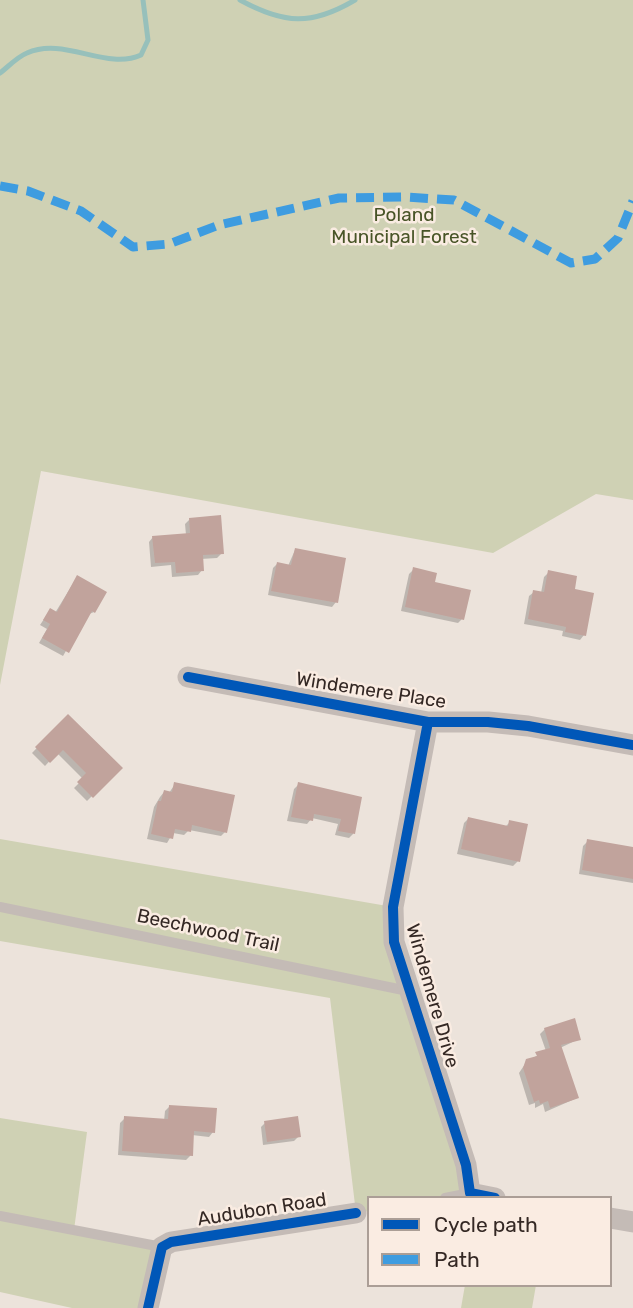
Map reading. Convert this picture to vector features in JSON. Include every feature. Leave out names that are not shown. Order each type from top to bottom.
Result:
[{"type":"street","name":"Windemere Place","points":[[188,677],[428,722],[488,722],[528,726],[633,745]]},
{"type":"street","name":"Windemere Drive","points":[[428,722],[392,919],[394,942],[466,1165],[470,1193]]},
{"type":"street","points":[[470,1193],[485,1196]]},
{"type":"street","name":"Audubon Road","points":[[162,1247],[171,1242],[362,1212]]},
{"type":"street","points":[[612,1218],[633,1222]]},
{"type":"street","points":[[148,1308],[162,1247]]},
{"type":"lane","name":"Beechwood Trail","points":[[0,907],[408,991]]},
{"type":"lane","points":[[454,1196],[470,1193]]},
{"type":"lane","points":[[0,1216],[162,1247]]},
{"type":"green space","name":"Poland Municipal Forest","points":[[0,0],[633,0],[633,500],[596,494],[493,553],[41,471],[0,685]]},
{"type":"green space","points":[[0,839],[393,907],[470,1193],[455,1196],[367,1196],[367,1211],[356,1213],[330,998],[0,941]]},
{"type":"green space","points":[[0,1118],[87,1132],[74,1230],[162,1247],[148,1308],[72,1308],[0,1292]]},
{"type":"green space","points":[[465,1287],[536,1287],[532,1308],[461,1308]]},
{"type":"building","points":[[221,515],[224,554],[203,555],[204,571],[176,573],[175,562],[155,563],[152,536],[190,533],[189,518]]},
{"type":"building","points":[[295,548],[346,558],[338,603],[271,591],[277,562],[291,565]]},
{"type":"building","points":[[413,567],[437,573],[435,582],[471,590],[464,620],[405,607]]},
{"type":"building","points":[[548,570],[577,576],[575,589],[594,593],[586,636],[565,632],[566,627],[528,619],[533,590],[544,592]]},
{"type":"building","points":[[77,575],[107,592],[95,613],[92,611],[69,653],[42,638],[50,624],[43,620],[50,608],[57,612]]},
{"type":"building","points":[[68,714],[123,768],[93,798],[77,782],[86,773],[63,750],[50,763],[35,747]]},
{"type":"building","points":[[174,782],[235,795],[227,833],[192,825],[191,832],[175,829],[173,839],[151,834],[158,801],[161,801],[164,790],[172,792]]},
{"type":"building","points":[[298,782],[362,797],[355,834],[338,831],[341,819],[314,814],[313,821],[291,817]]},
{"type":"building","points":[[468,817],[508,826],[509,820],[528,824],[520,862],[461,849]]},
{"type":"building","points":[[587,839],[633,847],[633,879],[582,870]]},
{"type":"building","points":[[575,1018],[581,1040],[561,1045],[579,1098],[550,1108],[548,1101],[540,1104],[539,1100],[534,1102],[523,1068],[526,1059],[537,1056],[535,1052],[550,1048],[544,1028]]},
{"type":"building","points":[[169,1105],[217,1108],[215,1133],[194,1131],[193,1156],[122,1151],[124,1116],[168,1119]]},
{"type":"building","points":[[298,1116],[301,1137],[267,1142],[264,1121]]},
{"type":"waterway","points":[[0,73],[23,55],[41,49],[56,48],[114,59],[141,55],[148,40],[143,0]]},
{"type":"waterway","points":[[240,0],[270,14],[298,19],[325,14],[355,0]]},
{"type":"marked path","points":[[0,186],[28,191],[81,211],[133,247],[169,244],[219,225],[339,198],[404,197],[454,200],[571,263],[595,259],[618,238],[633,201]]},
{"type":"cycle path","points":[[188,677],[428,722],[488,722],[528,726],[633,745]]},
{"type":"cycle path","points":[[428,722],[393,907],[394,942],[466,1165],[470,1193],[485,1196]]},
{"type":"cycle path","points":[[148,1308],[162,1247],[171,1242],[356,1213]]}]
